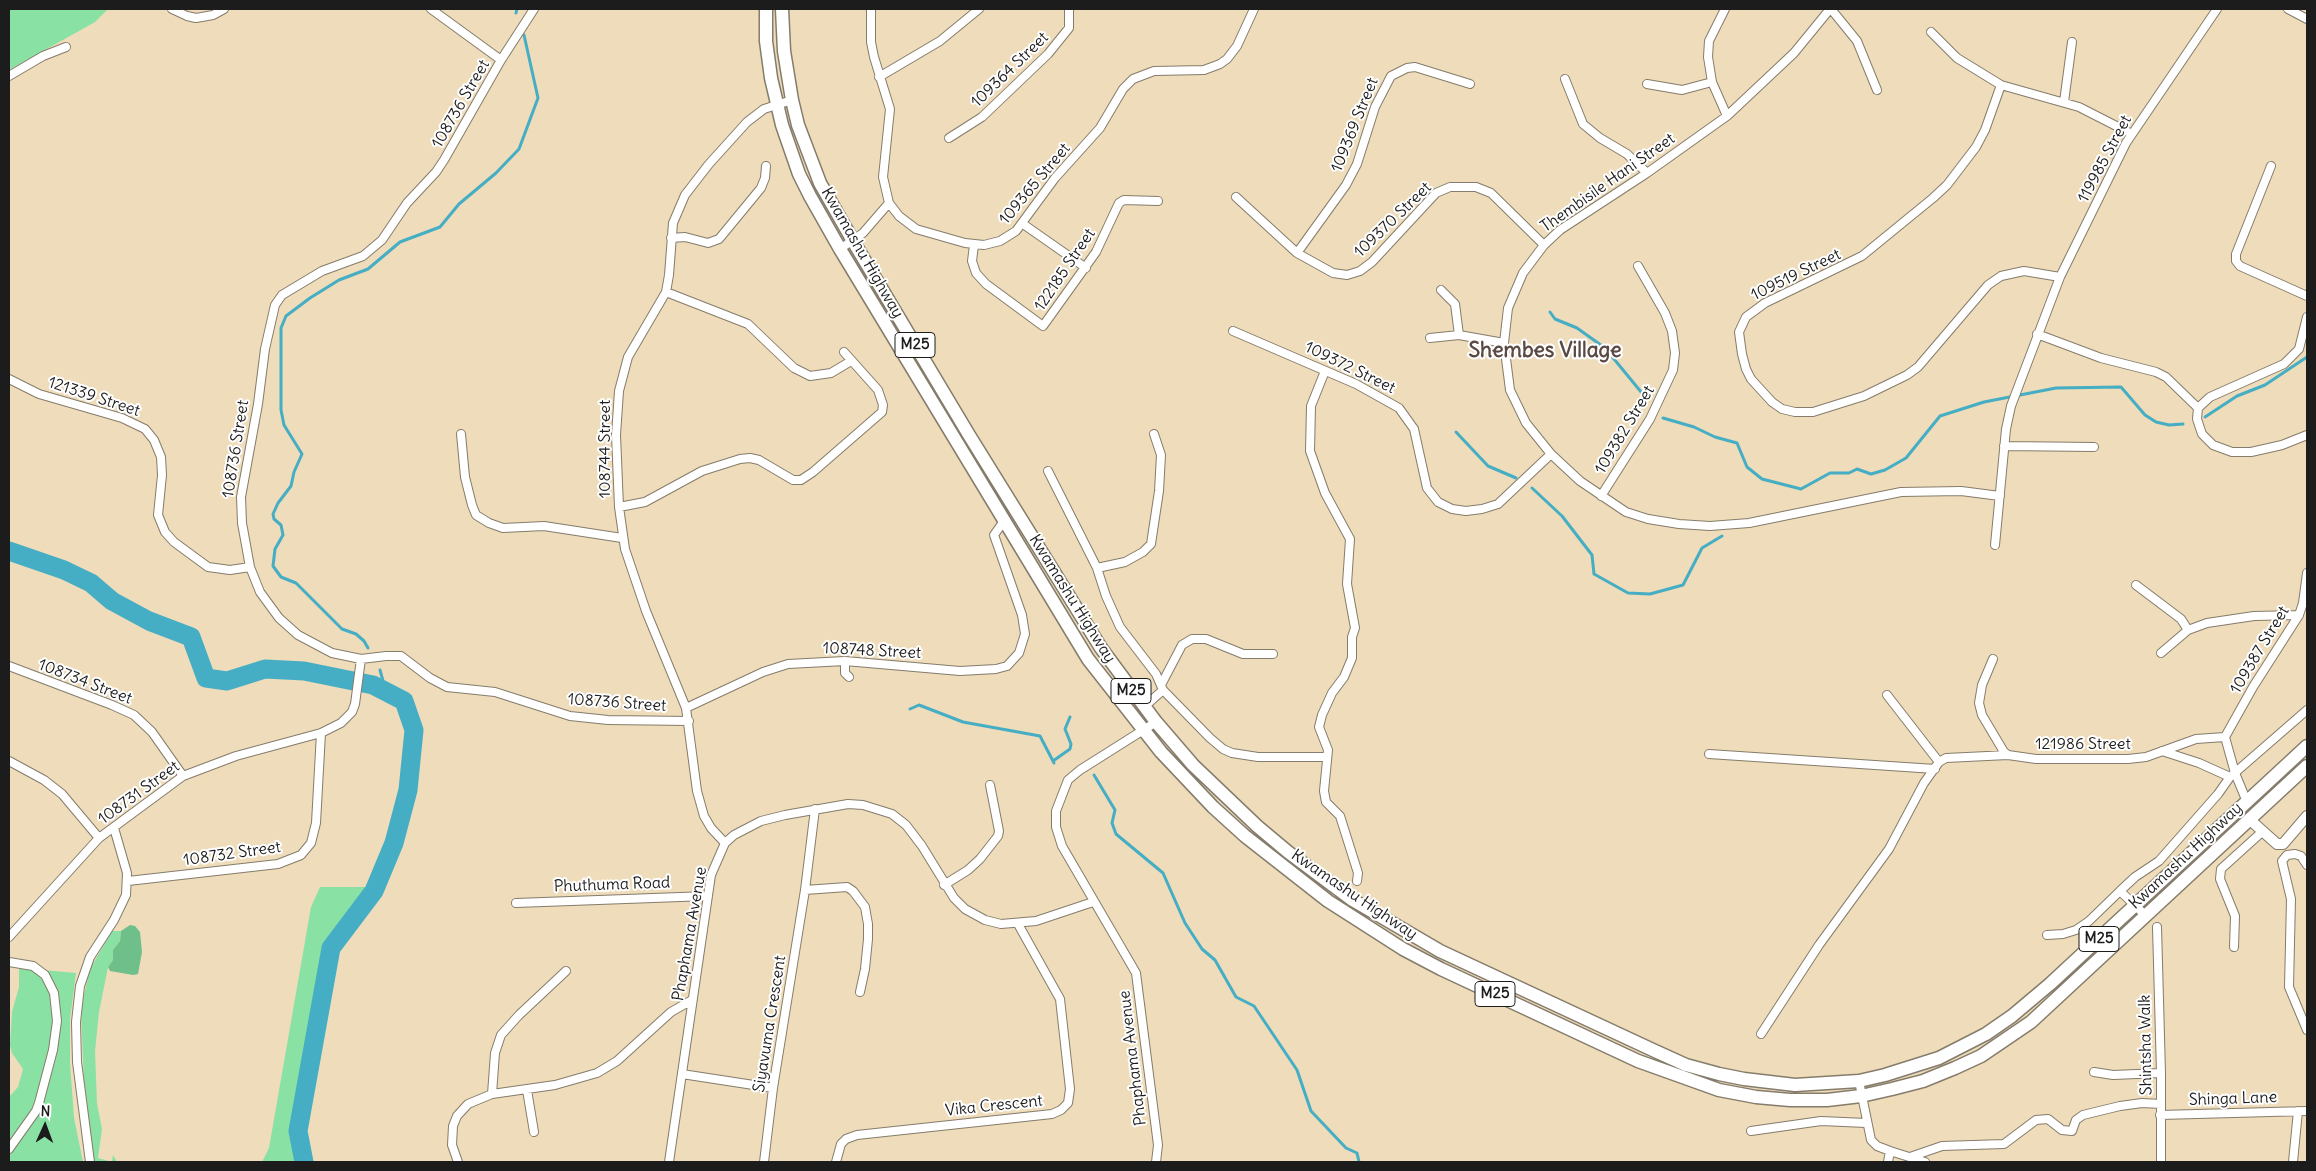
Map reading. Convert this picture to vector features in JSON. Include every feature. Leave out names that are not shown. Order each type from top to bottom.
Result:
[{"type":"main road","name":"Kwamashu Highway","points":[[766,9],[766,41],[777,104],[782,125],[799,174],[840,249],[1088,659],[1161,752],[1213,807],[1271,858],[1328,901],[1403,949],[1441,969],[1638,1061],[1719,1090],[1756,1097],[1790,1100],[1827,1100],[1861,1096],[1939,1075],[1981,1056],[2031,1022],[2307,766]]},
{"type":"main road","name":"Kwamashu Highway","points":[[782,9],[784,51],[792,100],[798,125],[820,183],[852,242],[1101,648],[1156,722],[1193,764],[1250,820],[1288,852],[1351,899],[1440,951],[1686,1065],[1744,1079],[1795,1085],[1858,1081],[1923,1064],[1986,1034],[2012,1016],[2050,984],[2307,746]]},
{"type":"main road","points":[[1638,1061],[1645,1046]]},
{"type":"street","points":[[172,9],[196,18],[213,15],[224,9]]},
{"type":"street","points":[[431,9],[501,60]]},
{"type":"street","name":"108736 Street","points":[[534,9],[501,60],[444,160],[436,172],[407,203],[382,240],[363,256],[322,271],[282,295],[275,305],[241,497],[242,523],[250,567],[267,604],[298,635],[332,653],[360,659],[401,656],[430,678],[447,687],[496,692],[570,716],[608,720],[689,721]]},
{"type":"street","name":"109365 Street","points":[[871,9],[871,42],[890,109],[891,119],[883,172],[883,187],[889,203],[899,216],[916,229],[974,245],[1000,242],[1009,237],[1022,224],[1055,178],[1100,128],[1126,85],[1139,75],[1154,71],[1204,70],[1220,64],[1227,59],[1237,46],[1254,9]]},
{"type":"street","points":[[880,77],[940,41],[979,9]]},
{"type":"street","name":"109364 Street","points":[[949,138],[982,117],[1048,54],[1069,28],[1069,9]]},
{"type":"street","points":[[1725,9],[1708,46],[1712,82],[1727,116]]},
{"type":"street","points":[[1831,9],[1860,46],[1877,90]]},
{"type":"street","name":"Thembisile Hani Street","points":[[1831,9],[1794,53],[1727,116],[1647,173],[1560,230],[1544,245],[1523,273],[1508,308],[1504,343],[1507,377],[1514,402],[1526,423],[1551,454],[1580,481],[1600,496],[1626,512],[1679,524],[1710,526],[1749,523],[1900,492],[1961,491],[2000,496]]},
{"type":"street","name":"119985 Street","points":[[1995,545],[2004,446],[2011,406],[2060,278],[2132,134],[2217,9]]},
{"type":"street","points":[[2288,9],[2307,19]]},
{"type":"street","points":[[1931,32],[1957,58],[2001,85],[2064,102],[2100,117],[2132,134]]},
{"type":"street","points":[[2064,102],[2072,42]]},
{"type":"street","points":[[9,76],[43,56],[66,47]]},
{"type":"street","name":"109369 Street","points":[[1297,253],[1346,185],[1357,164],[1375,107],[1390,76],[1407,68],[1415,67],[1470,84]]},
{"type":"street","points":[[1565,79],[1583,124],[1600,138],[1627,154],[1647,173]]},
{"type":"street","points":[[1647,84],[1682,90],[1712,82]]},
{"type":"street","name":"109519 Street","points":[[2001,85],[1985,130],[1976,147],[1947,185],[1933,198],[1862,256],[1765,303],[1750,313],[1742,323],[1740,332],[1744,362],[1751,379],[1772,402],[1782,409],[1795,412],[1813,412],[1864,396],[1908,375],[1918,367],[1988,284],[2001,276],[2024,271],[2060,278]]},
{"type":"street","name":"108744 Street","points":[[725,843],[704,816],[700,804],[686,708],[646,611],[622,538],[616,435],[620,381],[628,357],[666,292],[675,214],[695,181],[747,122],[764,109],[792,100]]},
{"type":"street","points":[[671,238],[686,237],[708,243],[718,239],[760,188],[765,178],[766,166]]},
{"type":"street","points":[[2271,166],[2236,254],[2236,261],[2240,266],[2307,296]]},
{"type":"street","name":"109370 Street","points":[[1236,198],[1297,253],[1333,273],[1346,274],[1360,271],[1381,254],[1436,193],[1450,187],[1476,187],[1491,194],[1544,245]]},
{"type":"street","name":"122185 Street","points":[[974,245],[972,261],[976,273],[986,284],[1041,326],[1045,324],[1062,297],[1086,268],[1103,238],[1119,202],[1124,200],[1158,201]]},
{"type":"street","points":[[840,249],[863,233],[889,203]]},
{"type":"street","points":[[1022,224],[1086,268]]},
{"type":"street","name":"109382 Street","points":[[1600,496],[1650,419],[1673,370],[1675,353],[1672,331],[1665,313],[1638,266]]},
{"type":"street","points":[[1441,290],[1455,304],[1459,335]]},
{"type":"street","points":[[666,292],[748,324],[757,330],[794,368],[810,376],[831,373],[851,361]]},
{"type":"street","points":[[2307,317],[2299,349],[2284,364],[2210,397],[2198,408],[2197,419],[2202,434],[2213,445],[2224,450],[2251,452],[2282,446],[2307,435]]},
{"type":"street","name":"109372 Street","points":[[1233,331],[1373,392],[1399,408],[1407,416],[1414,429],[1427,488],[1438,502],[1452,509],[1466,511],[1498,504],[1551,454]]},
{"type":"street","points":[[2038,334],[2101,358],[2156,372],[2166,377],[2198,408]]},
{"type":"street","points":[[1430,338],[1459,335],[1504,343]]},
{"type":"street","points":[[619,507],[645,502],[702,471],[740,459],[750,458],[759,460],[793,480],[805,478],[836,455],[882,412],[883,405],[878,390],[844,352]]},
{"type":"street","points":[[1325,371],[1311,406],[1310,451],[1325,493],[1350,539],[1347,584],[1355,628],[1352,637],[1352,658],[1344,677],[1332,693],[1319,727],[1328,750],[1324,791],[1326,802],[1340,816],[1358,873],[1356,881]]},
{"type":"street","name":"121339 Street","points":[[9,379],[39,394],[122,418],[145,430],[154,440],[161,457],[162,475],[158,515],[165,532],[174,542],[208,567],[230,570],[250,567]]},
{"type":"street","points":[[461,434],[465,477],[476,515],[489,523],[503,528],[544,526],[622,538]]},
{"type":"street","points":[[1097,568],[1125,562],[1143,552],[1150,544],[1159,491],[1161,455],[1154,434]]},
{"type":"street","points":[[2004,446],[2094,447]]},
{"type":"street","points":[[1048,471],[1097,568],[1106,596],[1120,627],[1154,669],[1162,687],[1210,738],[1223,749],[1232,753],[1258,757],[1327,757]]},
{"type":"street","name":"108748 Street","points":[[686,708],[778,666],[810,662],[845,661],[960,671],[996,669],[1012,662],[1023,643],[1025,634],[1023,620],[994,535],[1004,521]]},
{"type":"street","name":"109387 Street","points":[[2224,737],[2299,615],[2303,603],[2307,573]]},
{"type":"street","points":[[2136,585],[2181,619],[2188,630]]},
{"type":"street","points":[[2162,653],[2188,630],[2207,624],[2254,616],[2299,615]]},
{"type":"street","points":[[1144,707],[1162,687],[1182,645],[1192,639],[1206,639],[1243,654],[1272,654]]},
{"type":"street","name":"108731 Street","points":[[9,937],[99,838],[183,776],[236,756],[321,732],[348,718],[358,693],[360,659]]},
{"type":"street","points":[[1992,659],[1982,685],[1979,703],[1982,715],[2004,752],[2008,755]]},
{"type":"street","points":[[845,661],[845,673],[849,677]]},
{"type":"street","name":"108734 Street","points":[[9,666],[134,715],[152,732],[183,776]]},
{"type":"street","points":[[1761,1034],[1819,945],[1889,849],[1924,783],[1937,766],[1887,695]]},
{"type":"street","points":[[2047,934],[2057,935],[2076,930],[2089,921],[2120,890],[2161,858],[2233,775],[2307,710]]},
{"type":"street","name":"Phaphama Avenue","points":[[1156,722],[1080,770],[1068,780],[1056,811],[1056,827],[1062,846],[1136,973],[1139,984],[1158,1145],[1156,1162]]},
{"type":"street","name":"108732 Street","points":[[128,881],[278,864],[301,854],[311,843],[316,829],[321,732]]},
{"type":"street","points":[[2224,737],[2233,775],[2247,802]]},
{"type":"street","name":"121986 Street","points":[[1709,754],[1937,766],[1946,758],[2008,755],[2036,759],[2100,760],[2137,758],[2196,738],[2224,737]]},
{"type":"street","points":[[2162,751],[2233,775]]},
{"type":"street","points":[[9,761],[44,780],[62,794],[99,838]]},
{"type":"street","points":[[944,885],[974,865],[998,836],[999,831],[990,785]]},
{"type":"street","points":[[725,843],[734,835],[761,821],[815,809],[863,804],[892,814],[906,825],[922,846],[944,885],[954,898],[965,909],[985,920],[1001,924],[1018,924],[1036,921],[1093,902]]},
{"type":"street","name":"Siyavuma Crescent","points":[[764,1162],[773,1088],[805,890],[815,809]]},
{"type":"street","points":[[2249,820],[2277,844],[2283,844],[2307,816]]},
{"type":"street","points":[[90,1162],[77,1062],[78,1000],[90,957],[126,896],[128,881],[114,828]]},
{"type":"street","points":[[2234,947],[2235,916],[2220,880],[2221,869],[2263,832]]},
{"type":"street","name":"Phaphama Avenue","points":[[669,1162],[708,896],[715,864],[725,843]]},
{"type":"street","points":[[2307,865],[2301,856],[2296,854],[2287,855],[2282,861],[2291,899],[2289,987],[2307,1030]]},
{"type":"street","points":[[805,890],[847,887],[853,891],[865,907],[868,939],[865,969],[860,992]]},
{"type":"street","points":[[2120,890],[2145,915]]},
{"type":"street","name":"Phuthuma Road","points":[[516,903],[708,896]]},
{"type":"street","name":"Vika Crescent","points":[[836,1162],[841,1144],[846,1139],[857,1135],[1052,1114],[1061,1110],[1068,1103],[1070,1089],[1060,999],[1018,924]]},
{"type":"street","name":"Shintsha Walk","points":[[2157,927],[2161,1073],[2161,1162]]},
{"type":"street","points":[[9,962],[33,966],[45,975],[54,993],[57,1020],[54,1050],[39,1103],[36,1111],[9,1149]]},
{"type":"street","points":[[492,1094],[495,1052],[501,1035],[519,1015],[566,971]]},
{"type":"street","points":[[458,1162],[452,1145],[452,1135],[457,1116],[468,1104],[492,1094],[527,1090],[582,1079],[608,1068],[671,1012],[692,1000]]},
{"type":"street","points":[[2094,1072],[2113,1075],[2161,1073]]},
{"type":"street","points":[[682,1074],[773,1088]]},
{"type":"street","points":[[1858,1081],[1866,1123],[1873,1142],[1890,1151],[1925,1162]]},
{"type":"street","points":[[527,1090],[534,1132]]},
{"type":"street","points":[[1910,1157],[1942,1146],[2004,1144],[2036,1120],[2048,1119],[2062,1130],[2072,1131],[2076,1120],[2083,1115],[2120,1106],[2142,1103],[2161,1104]]},
{"type":"street","points":[[2293,1162],[2298,1111]]},
{"type":"street","name":"Shinga Lane","points":[[2160,1115],[2307,1111]]},
{"type":"street","points":[[1751,1132],[1821,1121],[1866,1123]]},
{"type":"street","points":[[1888,1162],[1890,1151]]},
{"type":"green space","points":[[9,9],[108,9],[95,22],[9,70]]},
{"type":"green space","points":[[320,887],[372,887],[328,948],[292,1131],[297,1162],[262,1162],[269,1148],[311,907]]},
{"type":"green space","points":[[130,925],[135,926],[140,932],[142,952],[138,974],[133,975],[110,971],[108,967],[113,960],[113,950],[120,941],[121,931]]},
{"type":"green space","points":[[112,931],[121,931],[120,941],[113,950],[113,960],[108,967],[99,1012],[95,1051],[97,1104],[102,1129],[98,1158],[112,1162],[94,1162],[84,1085],[81,1008],[90,969]]},
{"type":"green space","points":[[19,968],[76,973],[70,1019],[70,1063],[74,1118],[83,1162],[9,1162],[9,1097],[18,1087],[23,1069],[12,1053],[10,1045],[12,1012],[19,987]]},
{"type":"green space","points":[[113,1155],[117,1162],[112,1162]]},
{"type":"waterway","points":[[516,13],[517,9]]},
{"type":"waterway","points":[[368,648],[364,641],[356,634],[342,629],[296,583],[281,577],[273,566],[275,549],[283,535],[281,525],[274,519],[273,514],[278,503],[291,486],[294,472],[302,454],[284,425],[281,410],[281,328],[286,316],[310,298],[339,280],[368,269],[400,242],[440,227],[459,204],[496,173],[519,149],[538,98],[524,35]]},
{"type":"waterway","points":[[1550,312],[1555,319],[1577,328],[1605,348],[1646,398]]},
{"type":"waterway","points":[[2205,417],[2237,396],[2265,385],[2307,357]]},
{"type":"waterway","points":[[1663,418],[1737,443],[1747,467],[1762,479],[1801,489],[1830,473],[1849,473],[1857,469],[1871,474],[1885,470],[1906,458],[1940,416],[1984,402],[2056,388],[2121,387],[2145,415],[2156,422],[2169,425],[2183,424]]},
{"type":"waterway","points":[[1456,432],[1488,466],[1516,478]]},
{"type":"waterway","points":[[1532,488],[1562,516],[1592,555],[1594,574],[1628,593],[1650,594],[1683,585],[1702,548],[1722,536]]},
{"type":"waterway","points":[[9,551],[64,570],[91,583],[112,601],[149,621],[191,637],[206,678],[227,681],[265,669],[304,671],[373,685],[404,701],[414,730],[408,790],[394,843],[374,891],[331,948],[298,1131],[304,1162]]},
{"type":"waterway","points":[[380,670],[386,692]]},
{"type":"waterway","points":[[910,709],[919,705],[963,722],[1040,736],[1054,763]]},
{"type":"waterway","points":[[1053,761],[1070,749],[1071,744],[1065,729],[1070,717]]},
{"type":"waterway","points":[[1094,775],[1115,810],[1112,823],[1116,834],[1163,873],[1185,923],[1202,949],[1215,960],[1236,997],[1254,1006],[1297,1070],[1311,1111],[1346,1148],[1357,1153],[1359,1162]]},
{"type":"district","name":"Shembes Village","points":[[1545,351]]}]
